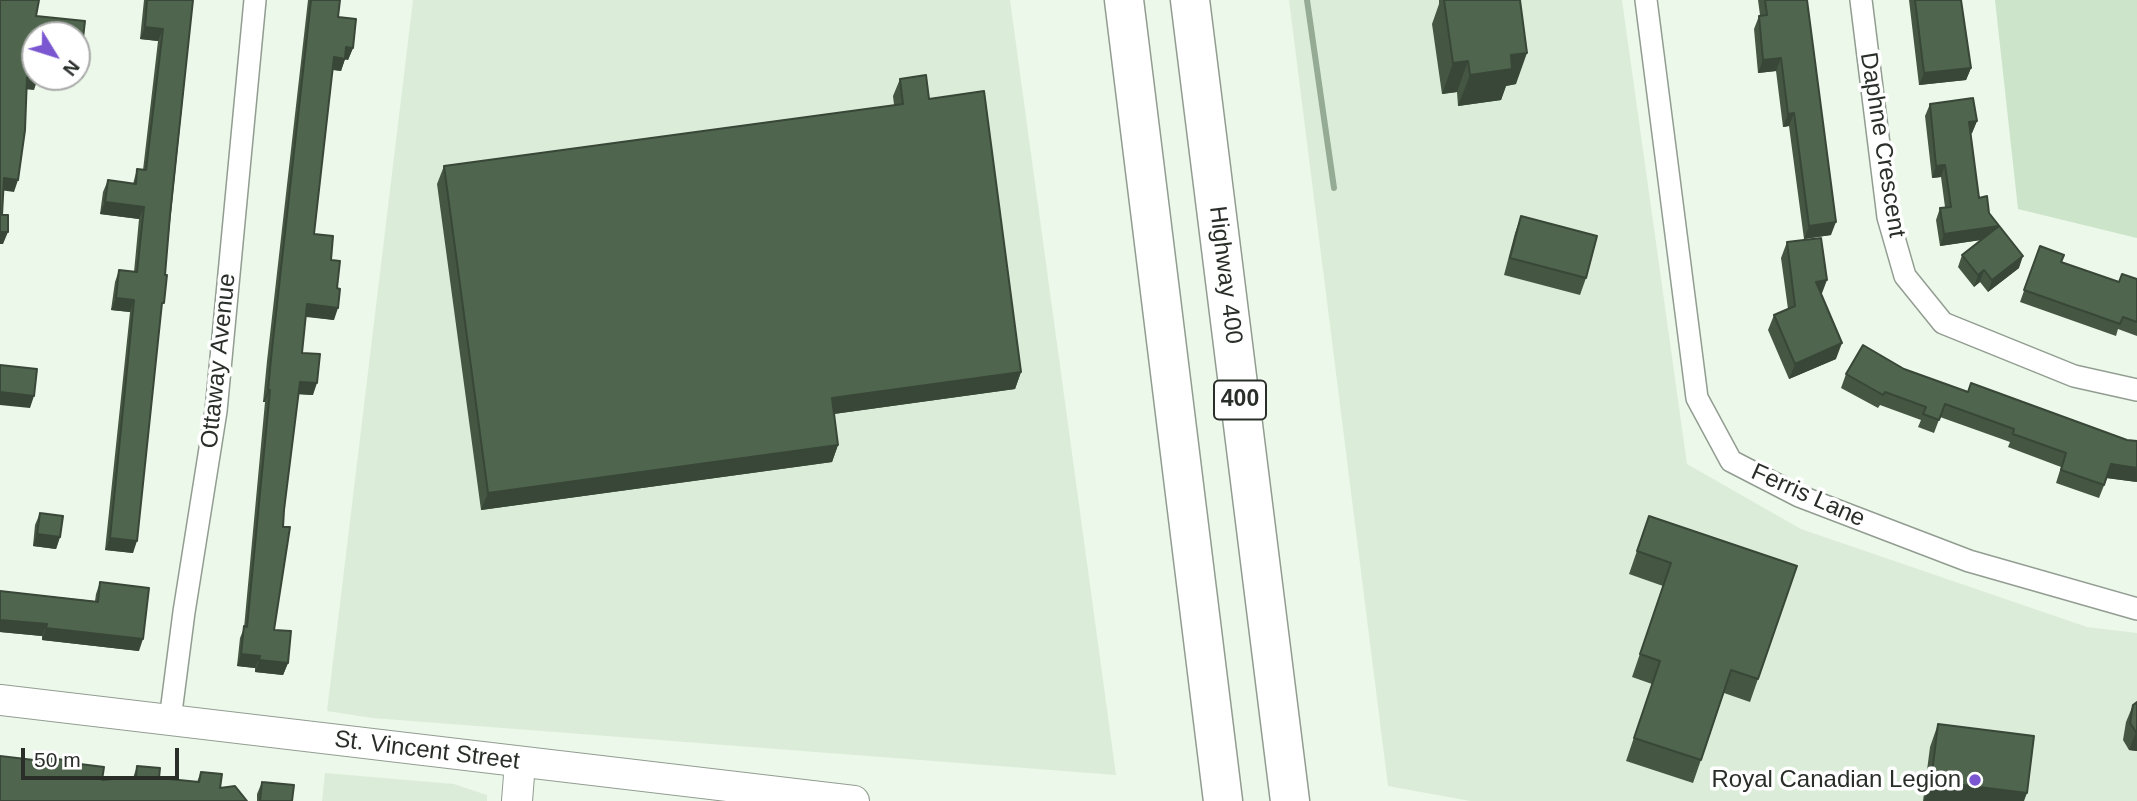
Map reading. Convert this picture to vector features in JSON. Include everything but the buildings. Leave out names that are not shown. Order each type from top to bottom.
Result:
[{"type":"highway","points":[[1124,0],[1223,801]]},
{"type":"highway","name":"Highway 400","points":[[1190,0],[1290,801]]},
{"type":"main road","name":"St. Vincent Street","points":[[0,701],[854,801]]},
{"type":"main road","points":[[517,801],[520,763]]},
{"type":"street","name":"Ottaway Avenue","points":[[170,720],[216,411],[255,0]]},
{"type":"street","name":"Ferris Lane","points":[[1646,0],[1698,398],[1731,461],[1799,496],[1969,561],[2137,609]]},
{"type":"street","name":"Daphne Crescent","points":[[1861,0],[1888,217],[1905,276],[1943,323],[2074,376],[2137,390]]},
{"type":"shaded area","points":[[413,0],[1010,0],[1116,775],[372,718],[327,711]]},
{"type":"shaded area","points":[[1289,0],[1622,0],[1687,464],[1801,529],[2087,627],[2137,633],[2137,801],[1470,801],[1388,786]]},
{"type":"shaded area","points":[[1995,0],[2137,0],[2137,238],[2018,209]]},
{"type":"shaded area","points":[[325,773],[454,784],[487,795],[487,801],[322,801]]},
{"type":"waterway","points":[[1307,0],[1334,188]]},
{"type":"place","name":"Royal Canadian Legion","points":[[1975,780]]}]
